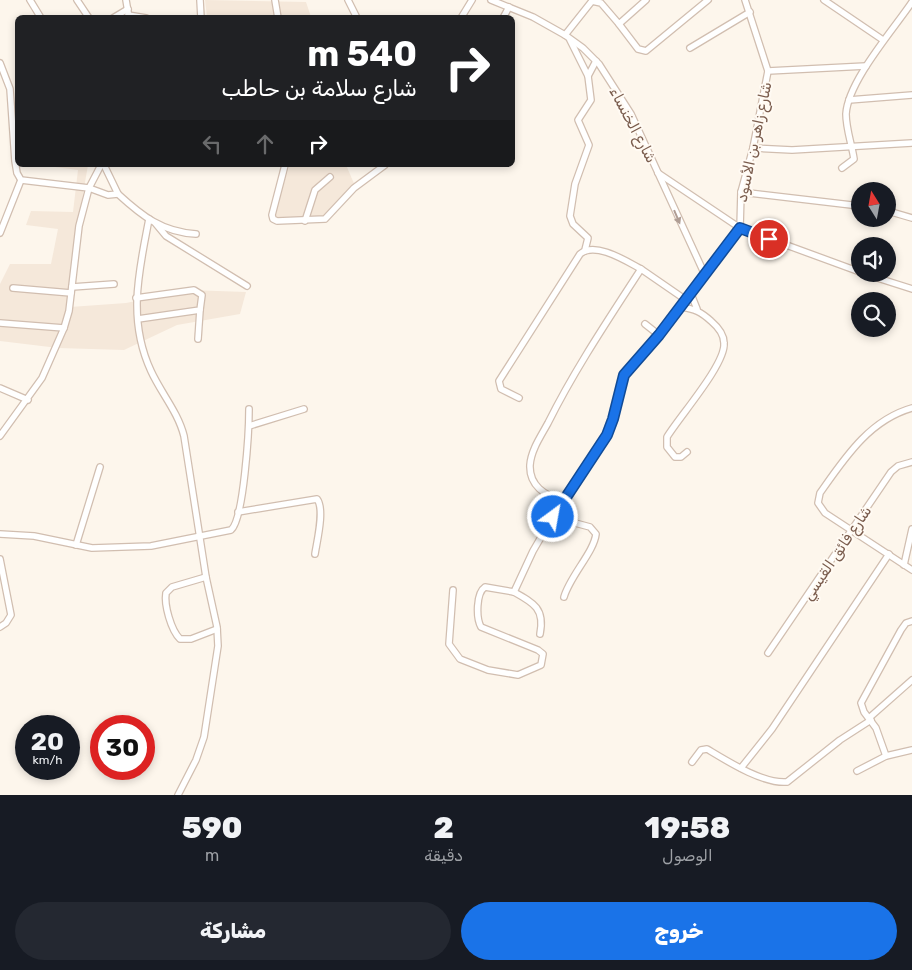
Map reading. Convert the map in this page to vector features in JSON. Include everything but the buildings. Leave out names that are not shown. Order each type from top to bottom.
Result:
[{"type":"street","points":[[30,0],[39,15]]},
{"type":"street","points":[[78,0],[87,15]]},
{"type":"street","points":[[126,0],[128,14]]},
{"type":"street","points":[[200,0],[200,15]]},
{"type":"street","points":[[275,0],[278,15]]},
{"type":"street","points":[[348,0],[356,15]]},
{"type":"street","points":[[463,15],[472,0]]},
{"type":"street","name":"شارع الخنساء","points":[[491,0],[567,36],[596,61],[631,114],[646,152],[658,172],[689,244],[705,275]]},
{"type":"street","points":[[619,24],[646,0]]},
{"type":"street","points":[[586,250],[588,238],[573,224],[570,216],[575,184],[589,145],[587,136],[578,124],[580,117],[591,100],[588,76],[567,36],[588,6],[594,1],[601,4],[638,49],[646,51],[708,0]]},
{"type":"street","name":"شارع زاهر بن الأسود","points":[[740,228],[741,192],[753,148],[768,70],[745,0]]},
{"type":"street","points":[[824,0],[883,40]]},
{"type":"street","points":[[842,168],[854,160],[846,118],[849,100],[866,66],[911,3]]},
{"type":"street","points":[[505,15],[509,7]]},
{"type":"street","points":[[690,48],[750,12]]},
{"type":"street","points":[[588,76],[596,61]]},
{"type":"street","points":[[0,63],[9,82],[15,161]]},
{"type":"street","points":[[768,70],[866,66]]},
{"type":"street","points":[[849,100],[912,95]]},
{"type":"street","points":[[753,148],[792,150],[912,143]]},
{"type":"street","points":[[0,234],[21,180],[16,167]]},
{"type":"street","points":[[0,436],[28,400],[42,378],[64,328],[72,290],[78,234],[89,188],[102,167]]},
{"type":"street","points":[[104,167],[118,194],[149,219],[175,232],[196,234]]},
{"type":"street","points":[[285,167],[272,218],[277,221],[325,219],[354,188],[382,167]]},
{"type":"street","points":[[658,172],[740,228],[851,269]]},
{"type":"street","points":[[305,221],[315,190],[330,177]]},
{"type":"street","points":[[21,180],[89,188],[105,195],[118,194]]},
{"type":"street","points":[[741,192],[851,205]]},
{"type":"street","points":[[896,213],[912,218]]},
{"type":"street","points":[[149,219],[136,298],[138,319],[148,366],[182,428],[191,468],[206,578],[217,629],[216,660],[204,737],[196,760],[178,795]]},
{"type":"street","points":[[156,224],[166,236],[247,286]]},
{"type":"street","points":[[514,592],[562,501],[607,435],[613,419],[622,378],[659,335],[740,228]]},
{"type":"street","points":[[518,398],[501,389],[499,382],[580,254],[586,250],[609,254],[641,270],[686,300]]},
{"type":"street","points":[[562,501],[540,491],[533,480],[530,465],[540,436],[586,351],[641,270]]},
{"type":"street","points":[[892,282],[912,288]]},
{"type":"street","points":[[13,288],[72,290],[114,284]]},
{"type":"street","points":[[136,298],[197,291],[202,295],[198,339]]},
{"type":"street","points":[[687,452],[681,457],[675,456],[667,447],[667,438],[713,371],[725,346],[721,332],[697,309],[691,294]]},
{"type":"street","points":[[681,307],[697,309]]},
{"type":"street","points":[[138,319],[200,310]]},
{"type":"street","points":[[0,323],[64,328]]},
{"type":"street","points":[[645,324],[659,335]]},
{"type":"street","points":[[0,388],[28,400]]},
{"type":"street","points":[[912,408],[893,416],[860,440],[820,493],[818,503],[820,509],[912,570]]},
{"type":"street","points":[[0,534],[34,536],[92,548],[134,547],[173,543],[233,529],[238,512],[249,426],[249,409]]},
{"type":"street","points":[[249,426],[304,409]]},
{"type":"street","name":"شارع فائق القيسي","points":[[768,653],[891,472],[898,466],[912,462]]},
{"type":"street","points":[[76,545],[100,467]]},
{"type":"street","points":[[238,512],[317,499],[320,503],[320,513],[315,554]]},
{"type":"street","points":[[553,517],[590,527],[596,534],[564,597]]},
{"type":"street","points":[[904,565],[912,529]]},
{"type":"street","points":[[742,768],[772,729],[889,554]]},
{"type":"street","points":[[0,559],[11,615],[6,623],[0,627]]},
{"type":"street","points":[[206,578],[172,587],[166,593],[165,599],[175,632],[180,639],[191,639],[217,629]]},
{"type":"street","points":[[453,590],[448,635],[456,655],[466,662],[488,670],[518,675],[541,664],[543,654],[538,650],[482,628],[478,620],[479,596],[483,588],[514,592],[526,598],[539,610],[542,619],[540,634]]},
{"type":"street","points":[[886,756],[870,719],[861,706],[862,698],[900,630],[906,623],[912,621]]},
{"type":"street","points":[[692,762],[699,752],[707,749],[742,768],[779,782],[791,781],[828,748],[910,688],[912,680]]},
{"type":"street","points":[[857,771],[886,756],[912,750]]},
{"type":"shaded area","points":[[205,0],[306,2],[310,15],[207,15]]},
{"type":"shaded area","points":[[55,167],[88,167],[76,234],[70,307],[126,303],[189,290],[246,292],[240,314],[177,325],[124,350],[58,348],[0,341],[0,284],[10,264],[51,264],[58,229],[26,225],[31,211],[73,212],[78,170]]},
{"type":"shaded area","points":[[289,167],[347,167],[356,188],[328,216],[271,220]]},
{"type":"route","points":[[553,517],[607,435],[624,375],[659,335],[717,261],[740,228],[769,239]]}]
